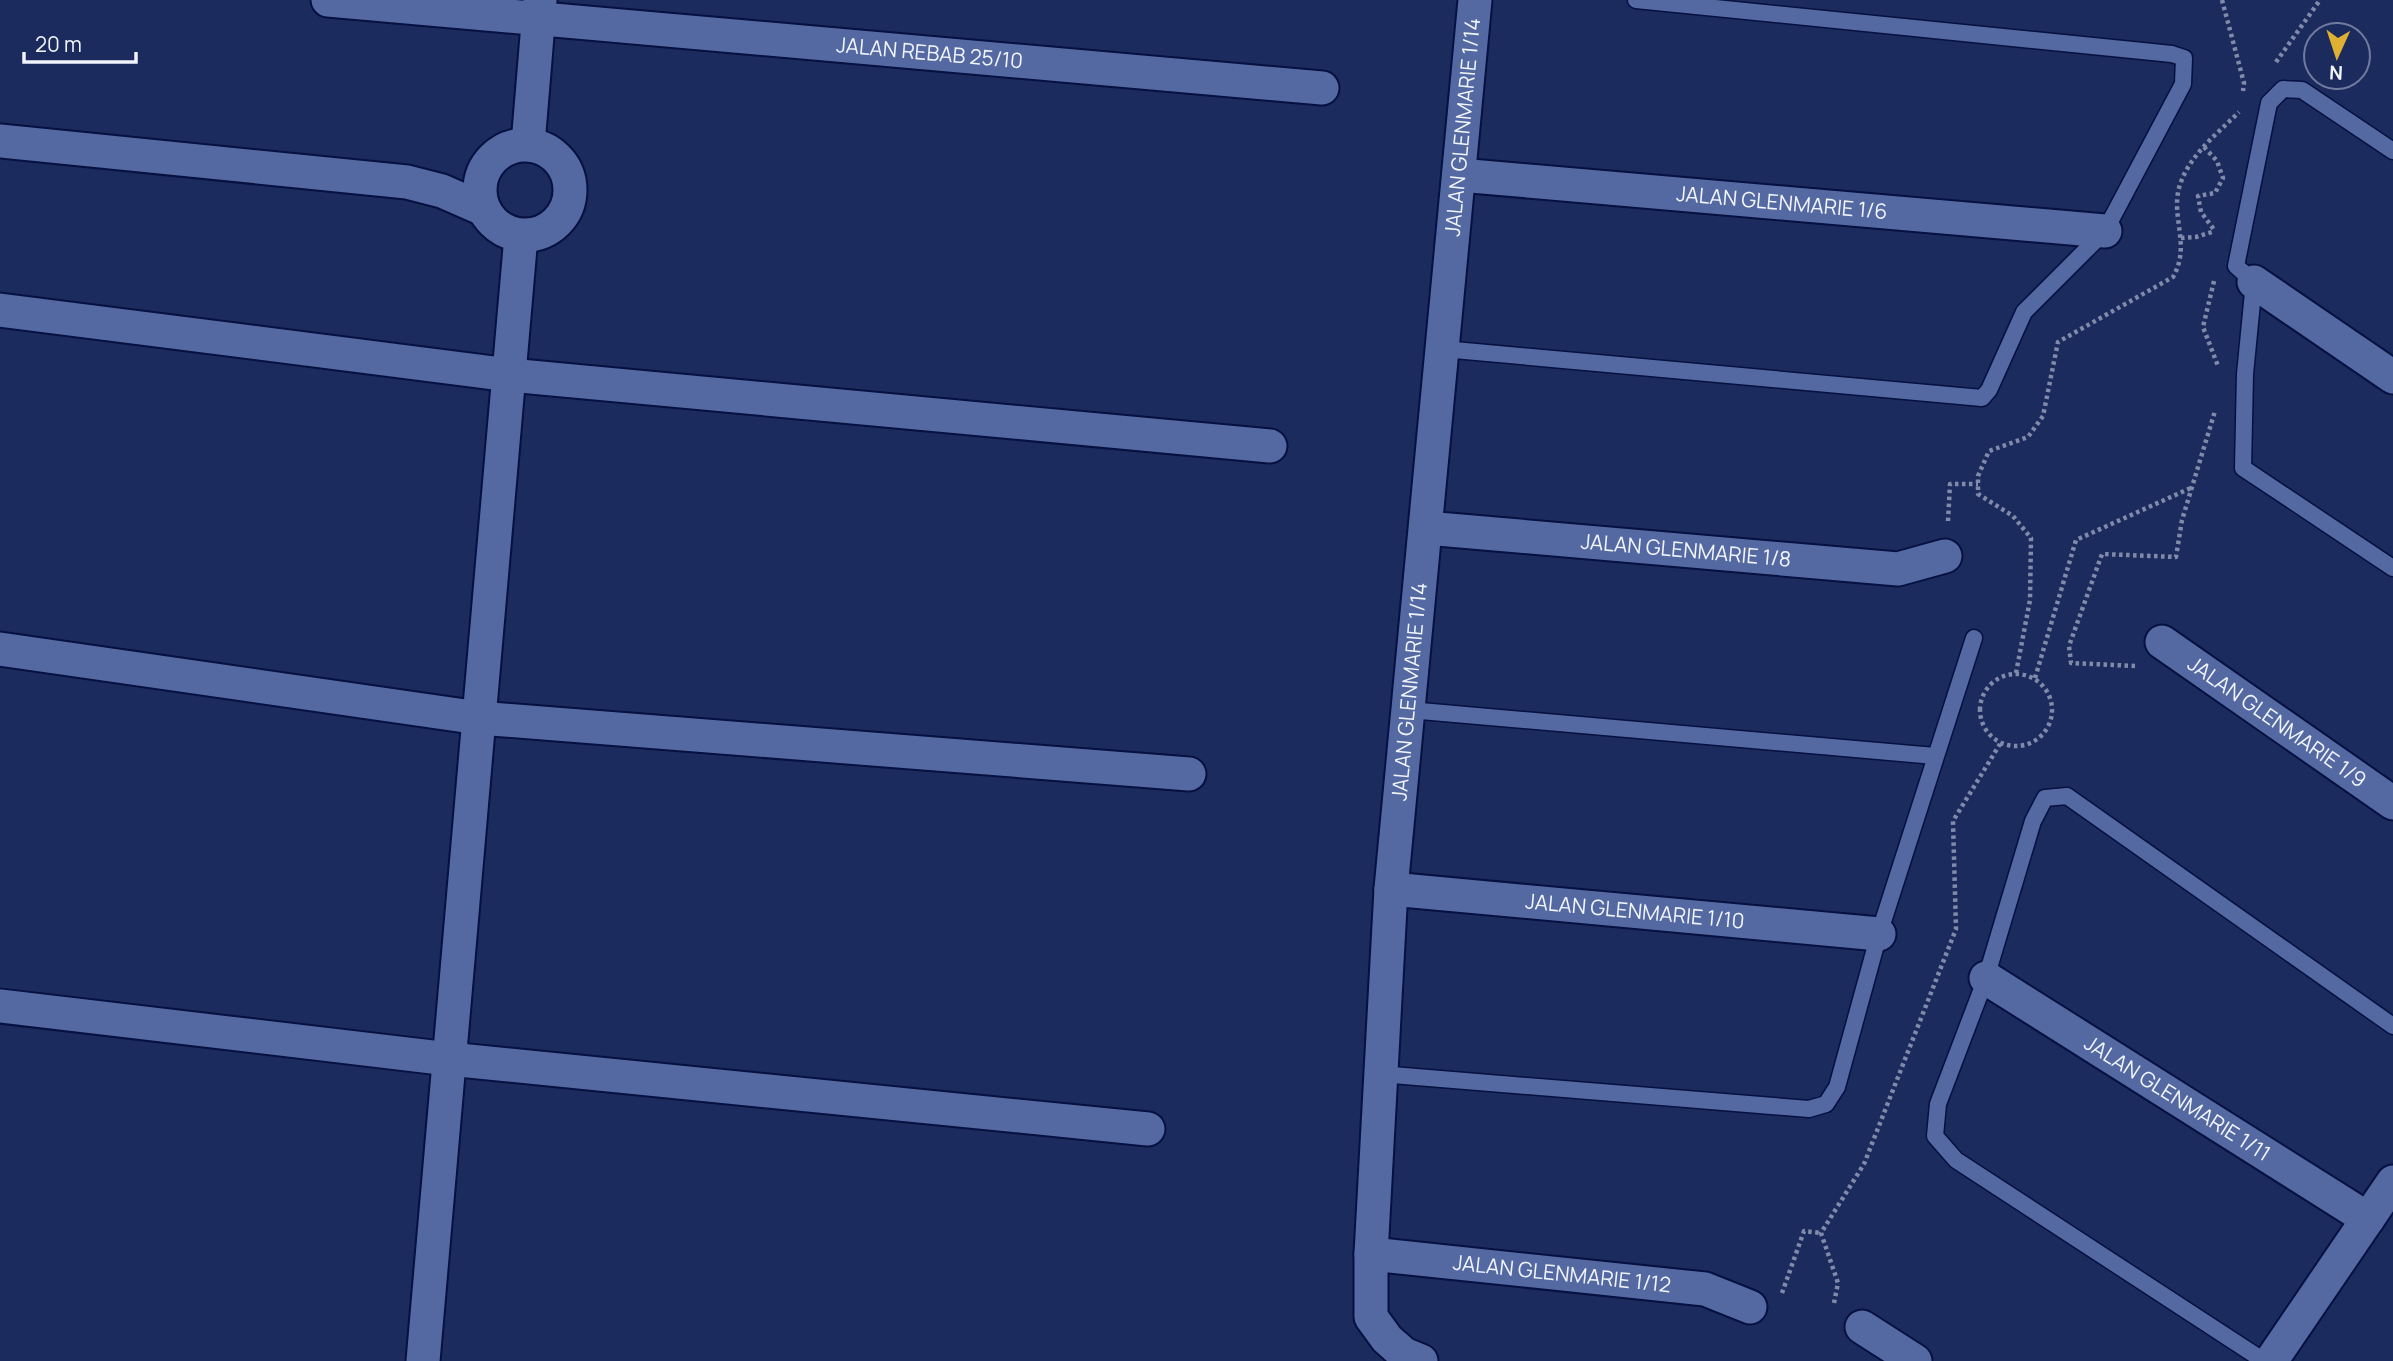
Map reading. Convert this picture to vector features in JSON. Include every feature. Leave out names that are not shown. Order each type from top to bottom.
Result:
[{"type":"street","name":"JALAN REBAB 25/10","points":[[328,0],[539,10],[1322,88]]},
{"type":"street","name":"JALAN GLENMARIE 1/14","points":[[1420,1361],[1404,1354],[1387,1339],[1371,1317],[1371,1254],[1391,889],[1475,0]]},
{"type":"street","points":[[528,145],[539,10]]},
{"type":"street","points":[[0,142],[407,182],[442,191],[483,209],[493,222],[521,236],[537,234],[551,227],[563,215],[569,201],[570,185],[566,170],[557,157],[544,148],[528,145],[512,146],[498,153],[486,164],[447,176],[407,182]]},
{"type":"street","points":[[483,209],[480,186],[486,164]]},
{"type":"street","name":"JALAN GLENMARIE 1/6","points":[[1459,175],[2105,231]]},
{"type":"street","points":[[423,1361],[521,236]]},
{"type":"street","points":[[2254,282],[2393,377]]},
{"type":"street","points":[[0,310],[509,375],[1270,446]]},
{"type":"street","name":"JALAN GLENMARIE 1/8","points":[[1426,528],[1898,569],[1945,556]]},
{"type":"street","name":"JALAN GLENMARIE 1/9","points":[[2162,642],[2393,803]]},
{"type":"street","points":[[0,649],[479,718],[1189,774]]},
{"type":"street","name":"JALAN GLENMARIE 1/10","points":[[1391,889],[1879,934]]},
{"type":"street","name":"JALAN GLENMARIE 1/11","points":[[1986,978],[2368,1219]]},
{"type":"street","points":[[0,1006],[449,1059],[1148,1129]]},
{"type":"street","points":[[2271,1361],[2393,1182]]},
{"type":"street","name":"JALAN GLENMARIE 1/12","points":[[1371,1254],[1704,1289],[1750,1307]]},
{"type":"street","points":[[1862,1327],[1915,1361]]},
{"type":"lane","points":[[1443,349],[1982,398],[1989,390],[2024,312],[2105,231],[2183,84],[2184,58],[2172,54],[1636,0]]},
{"type":"lane","points":[[2393,151],[2302,90],[2283,89],[2269,103],[2236,266],[2254,282],[2245,374],[2243,468],[2393,568]]},
{"type":"lane","points":[[1380,1074],[1809,1109],[1826,1104],[1837,1087],[1879,934],[1974,638]]},
{"type":"lane","points":[[1409,710],[1935,756]]},
{"type":"lane","points":[[2264,1361],[1956,1160],[1935,1136],[1938,1104],[1986,978],[2033,821],[2045,797],[2067,796],[2393,1026]]},
{"type":"path","points":[[2222,0],[2244,83],[2243,96]]},
{"type":"path","points":[[2016,673],[2030,600],[2031,538],[2013,516],[1979,494],[1978,475],[1989,451],[2028,437],[2043,416],[2058,342],[2173,277],[2182,262],[2178,190],[2190,161],[2242,109]]},
{"type":"path","points":[[2204,147],[2217,161],[2223,178],[2215,193],[2198,196],[2201,212],[2223,241]]},
{"type":"path","points":[[2181,238],[2215,231]]},
{"type":"path","points":[[1945,556],[1950,484],[1978,484]]},
{"type":"path","points":[[2035,678],[2076,540],[2194,487],[2182,520],[2176,557],[2102,554],[2069,646],[2071,663],[2130,664],[2145,670],[2162,642]]},
{"type":"path","points":[[2016,673],[2035,678],[2049,692],[2053,712],[2047,730],[2032,743],[2018,748],[2000,744],[1981,721],[1981,698],[1994,680],[2016,673]]},
{"type":"path","points":[[1821,1233],[1864,1164],[1956,929],[1952,821],[2000,744]]},
{"type":"path","points":[[1750,1307],[1774,1315],[1804,1231],[1821,1233]]},
{"type":"path","points":[[1821,1233],[1838,1283],[1832,1311],[1862,1327]]}]
